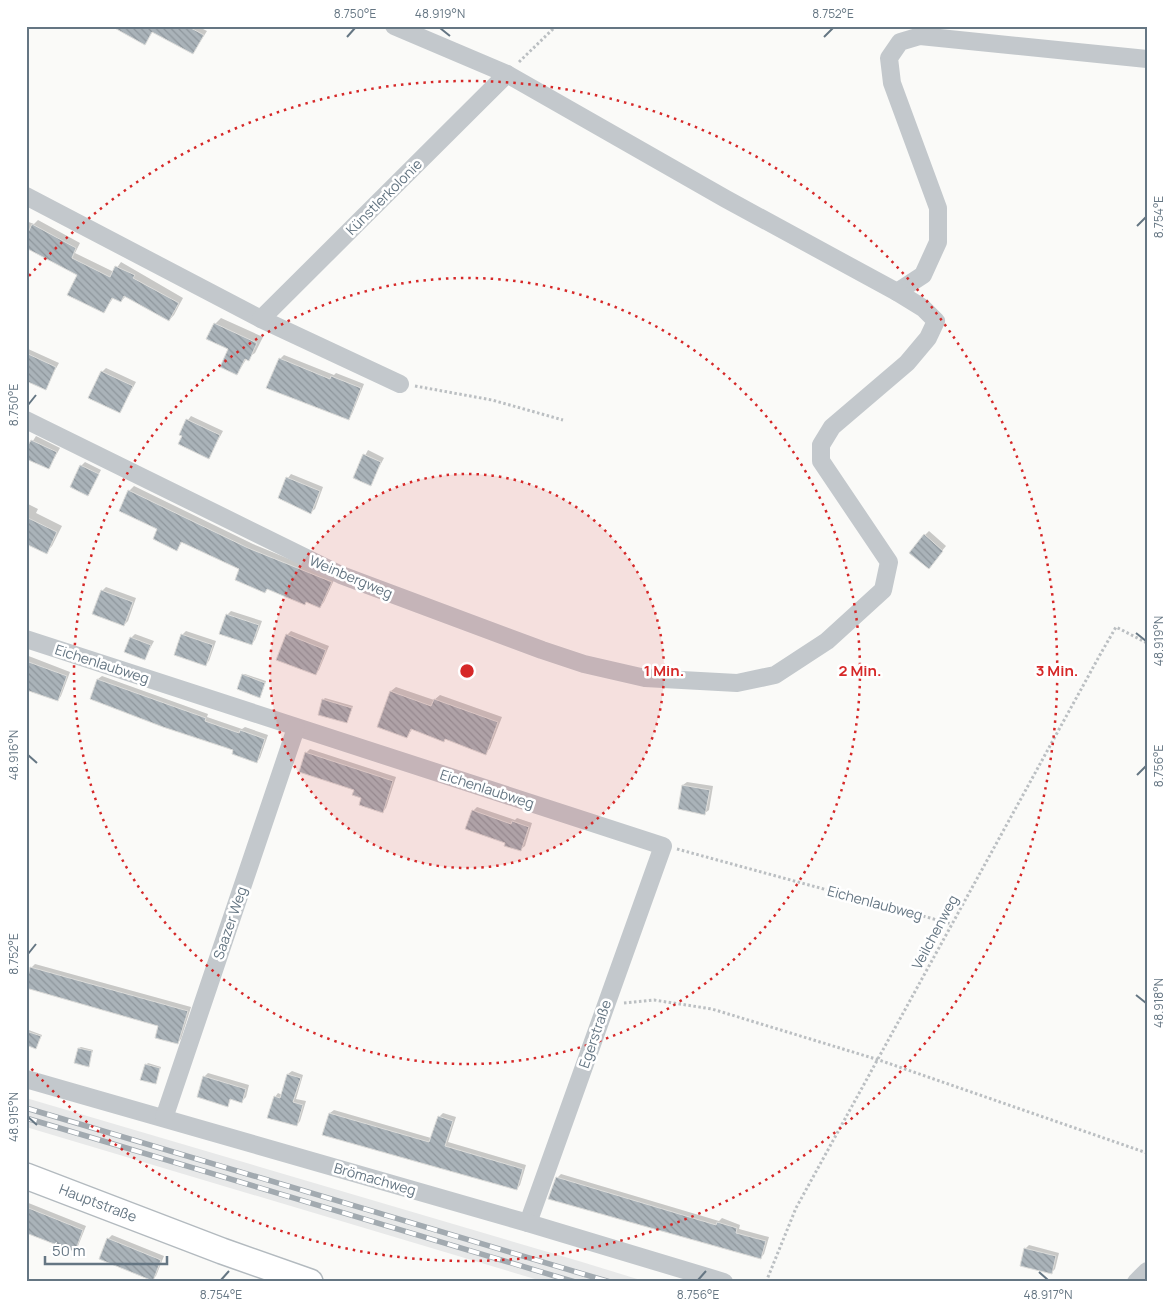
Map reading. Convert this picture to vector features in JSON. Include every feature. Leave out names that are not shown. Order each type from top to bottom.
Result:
[{"type":"street","points":[[394,26],[507,74],[701,185],[897,292],[923,275],[938,242],[938,208],[892,83],[889,58],[900,42],[920,36],[1147,59]]},
{"type":"street","name":"Künstlerkolonie","points":[[261,319],[507,74]]},
{"type":"street","points":[[26,196],[261,319],[400,384]]},
{"type":"street","name":"Weinbergweg","points":[[26,420],[342,575],[542,650],[584,664],[645,678],[737,683],[775,675],[827,641],[882,590],[890,562],[820,461],[821,445],[832,428],[907,363],[928,338],[936,321],[923,308],[897,292]]},
{"type":"street","name":"Eichenlaubweg","points":[[26,639],[663,846]]},
{"type":"street","name":"Saazer Weg","points":[[164,1118],[296,728]]},
{"type":"street","name":"Egerstraße","points":[[528,1223],[663,846]]},
{"type":"street","name":"Brömachweg","points":[[26,1079],[528,1223],[724,1282]]},
{"type":"street","name":"Hauptstraße","points":[[26,1176],[310,1282]]},
{"type":"street","points":[[1136,1282],[1147,1271]]},
{"type":"path","points":[[507,74],[556,26]]},
{"type":"path","points":[[400,384],[492,400],[563,420]]},
{"type":"path","name":"Veilchenweg","points":[[766,1282],[796,1208],[1116,627],[1147,643]]},
{"type":"path","name":"Eichenlaubweg","points":[[663,846],[952,924]]},
{"type":"path","points":[[605,1005],[654,1000],[712,1009],[879,1060],[1147,1153]]},
{"type":"shaded area","points":[[26,1098],[647,1282],[545,1282],[26,1127]]},
{"type":"building","points":[[111,26],[187,26],[204,35],[193,54],[152,32],[145,45]]},
{"type":"building","points":[[32,224],[76,248],[72,258],[110,277],[115,266],[135,275],[133,278],[179,303],[169,321],[124,296],[121,302],[112,298],[104,313],[67,295],[77,275],[26,248],[26,237]]},
{"type":"building","points":[[214,323],[257,343],[249,361],[245,359],[237,375],[220,367],[228,349],[206,339]]},
{"type":"building","points":[[26,353],[56,367],[46,390],[26,381]]},
{"type":"building","points":[[279,358],[330,379],[331,376],[361,388],[349,420],[266,388]]},
{"type":"building","points":[[101,371],[133,386],[120,413],[88,398]]},
{"type":"building","points":[[186,419],[220,435],[209,459],[178,444],[182,436],[179,435]]},
{"type":"building","points":[[31,440],[57,452],[49,469],[26,459],[26,449]]},
{"type":"building","points":[[363,454],[381,462],[371,486],[353,478]]},
{"type":"building","points":[[80,465],[99,474],[88,496],[70,487]]},
{"type":"building","points":[[286,477],[320,491],[311,514],[278,498]]},
{"type":"building","points":[[128,490],[248,548],[332,582],[320,608],[306,602],[305,605],[267,589],[265,593],[235,580],[239,569],[181,542],[177,551],[153,539],[157,529],[119,511]]},
{"type":"building","points":[[26,517],[57,532],[47,554],[26,544]]},
{"type":"building","points":[[924,534],[943,551],[929,569],[909,553]]},
{"type":"building","points":[[101,590],[133,602],[124,626],[92,614]]},
{"type":"building","points":[[226,614],[259,625],[252,645],[219,634]]},
{"type":"building","points":[[181,634],[213,645],[206,666],[174,655]]},
{"type":"building","points":[[286,634],[326,650],[316,675],[276,660]]},
{"type":"building","points":[[130,637],[151,645],[145,660],[124,652]]},
{"type":"building","points":[[26,661],[67,676],[58,701],[26,690]]},
{"type":"building","points":[[242,674],[265,683],[260,698],[237,689]]},
{"type":"building","points":[[97,679],[206,718],[205,721],[239,733],[240,730],[265,739],[257,763],[232,754],[233,750],[163,727],[90,699]]},
{"type":"building","points":[[390,691],[431,706],[434,699],[498,722],[486,755],[445,739],[444,742],[411,729],[407,738],[377,727]]},
{"type":"building","points":[[322,699],[352,708],[347,723],[318,715]]},
{"type":"building","points":[[305,752],[393,781],[383,813],[359,805],[361,798],[352,795],[354,790],[299,772]]},
{"type":"building","points":[[682,785],[710,790],[705,815],[678,809]]},
{"type":"building","points":[[472,810],[511,824],[512,821],[529,827],[521,851],[504,846],[505,843],[465,829]]},
{"type":"building","points":[[30,967],[188,1011],[178,1044],[155,1038],[158,1026],[26,988]]},
{"type":"building","points":[[26,1031],[41,1036],[36,1049],[26,1045]]},
{"type":"building","points":[[78,1048],[92,1051],[89,1067],[74,1063]]},
{"type":"building","points":[[145,1064],[160,1068],[156,1084],[140,1080]]},
{"type":"building","points":[[287,1074],[301,1078],[293,1102],[303,1105],[297,1126],[267,1118],[274,1096],[280,1098]]},
{"type":"building","points":[[203,1076],[246,1089],[242,1103],[230,1099],[228,1107],[197,1097]]},
{"type":"building","points":[[329,1113],[429,1142],[438,1116],[453,1121],[445,1146],[523,1169],[517,1190],[322,1135]]},
{"type":"building","points":[[556,1177],[716,1225],[717,1222],[737,1228],[736,1233],[766,1241],[761,1259],[548,1199]]},
{"type":"building","points":[[26,1207],[83,1230],[75,1252],[26,1233]]},
{"type":"building","points":[[107,1238],[161,1260],[153,1281],[99,1259]]},
{"type":"building","points":[[1024,1248],[1056,1256],[1052,1274],[1020,1266]]},
{"type":"railway","points":[[26,1108],[610,1282]]},
{"type":"railway","points":[[26,1118],[575,1282]]}]
